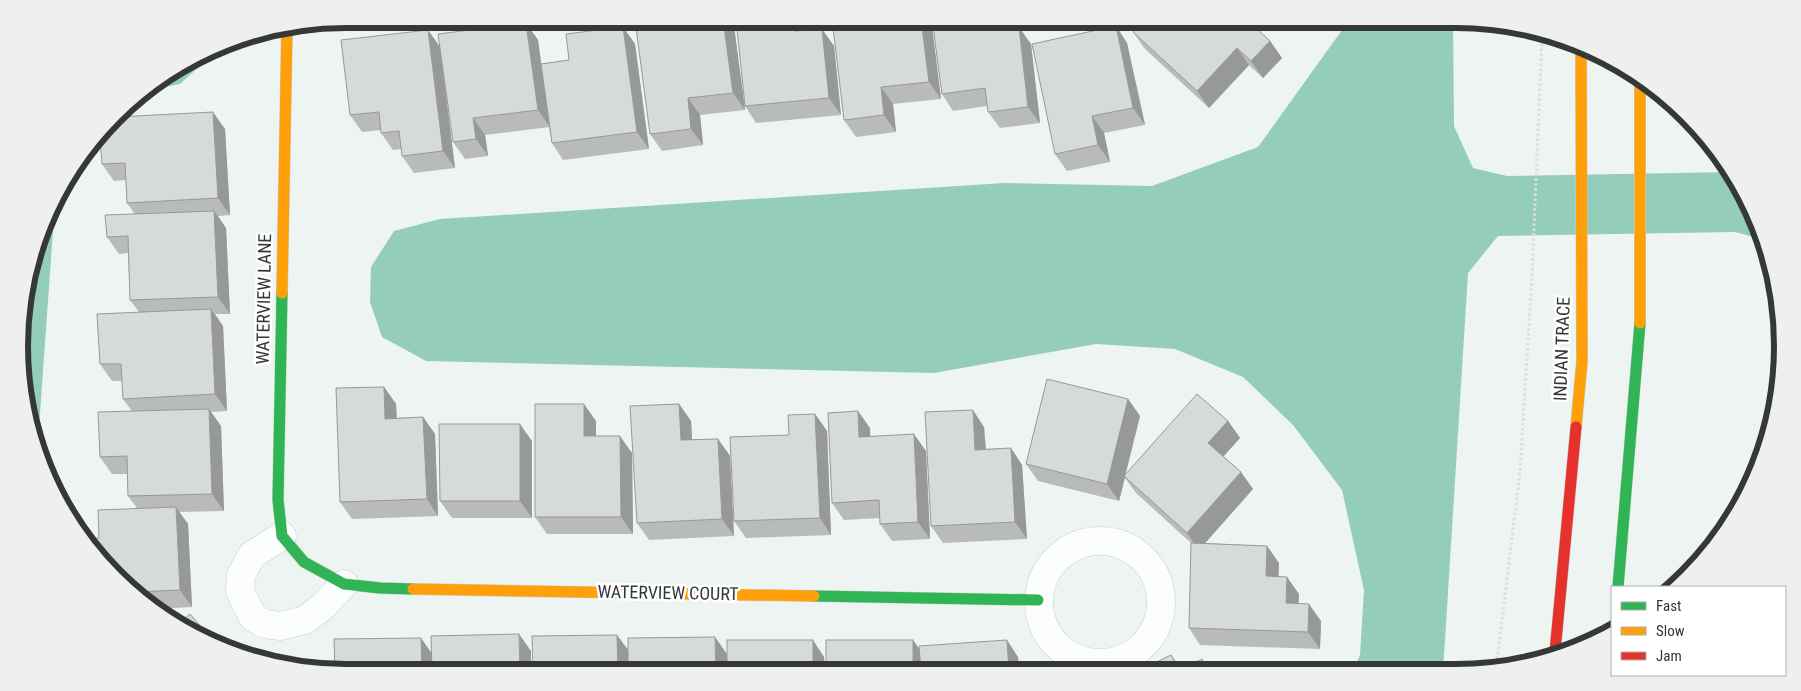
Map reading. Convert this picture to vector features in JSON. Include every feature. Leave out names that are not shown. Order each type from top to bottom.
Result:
[{"type":"street","name":"WATERVIEW LANE","points":[[282,536],[278,500],[287,33]]},
{"type":"street","name":"INDIAN TRACE","points":[[1555,648],[1582,361],[1581,54]]},
{"type":"street","points":[[1618,586],[1640,328],[1640,87]]},
{"type":"street","name":"WATERVIEW COURT","points":[[282,536],[304,562],[344,584],[390,588],[1038,600]]},
{"type":"street","points":[[282,536],[252,556],[241,575],[240,591],[252,616],[264,624],[281,626],[305,620],[322,607],[344,584]]},
{"type":"street","points":[[1092,541],[1113,542],[1133,550],[1152,571],[1158,584],[1161,605],[1157,624],[1148,641],[1134,654],[1116,662],[1097,664],[1078,660],[1062,651],[1049,636],[1041,618],[1038,600],[1043,579],[1054,560],[1071,548],[1092,541]]},
{"type":"path","points":[[1497,661],[1520,472],[1533,248],[1541,39]]},
{"type":"shaded area","points":[[1344,28],[1453,28],[1454,126],[1473,168],[1507,176],[1722,172],[1741,205],[1755,237],[1735,232],[1498,236],[1468,273],[1443,664],[1356,664],[1360,655],[1364,590],[1342,490],[1293,425],[1243,377],[1175,349],[1096,344],[934,373],[426,361],[382,337],[370,302],[371,267],[394,231],[440,219],[1005,183],[1152,186],[1258,147]]},
{"type":"shaded area","points":[[208,59],[180,84],[159,88],[186,70]]},
{"type":"shaded area","points":[[54,220],[39,430],[30,387],[28,325],[38,263]]},
{"type":"building","points":[[486,28],[527,28],[538,110],[473,118],[476,139],[453,142],[438,34]]},
{"type":"building","points":[[623,28],[637,132],[552,143],[541,64],[569,60],[566,34]]},
{"type":"building","points":[[636,28],[724,28],[733,93],[688,98],[691,129],[650,134]]},
{"type":"building","points":[[737,28],[795,28],[795,31],[822,29],[829,98],[745,106]]},
{"type":"building","points":[[833,28],[922,28],[929,82],[881,87],[884,115],[844,120]]},
{"type":"building","points":[[933,28],[994,28],[994,30],[1019,28],[1028,107],[988,112],[985,88],[942,94]]},
{"type":"building","points":[[1107,28],[1116,28],[1133,108],[1092,116],[1098,145],[1055,154],[1032,44]]},
{"type":"building","points":[[1137,28],[1256,28],[1270,41],[1251,61],[1237,48],[1197,91],[1133,32]]},
{"type":"building","points":[[428,30],[443,151],[402,156],[399,131],[381,133],[379,112],[350,115],[341,40]]},
{"type":"building","points":[[213,112],[218,198],[127,203],[125,163],[102,164],[100,143],[125,117]]},
{"type":"building","points":[[214,211],[218,297],[130,300],[128,236],[107,237],[105,215]]},
{"type":"building","points":[[211,309],[215,394],[123,399],[121,364],[100,364],[97,314]]},
{"type":"building","points":[[1047,379],[1128,399],[1107,484],[1026,464]]},
{"type":"building","points":[[384,387],[385,419],[423,417],[427,499],[340,502],[336,388]]},
{"type":"building","points":[[1197,394],[1228,421],[1208,443],[1241,472],[1187,533],[1124,476]]},
{"type":"building","points":[[535,404],[584,404],[584,436],[620,436],[621,517],[535,517]]},
{"type":"building","points":[[679,404],[681,440],[718,439],[722,519],[637,523],[630,406]]},
{"type":"building","points":[[209,409],[212,494],[128,496],[127,456],[100,457],[98,412]]},
{"type":"building","points":[[973,410],[975,450],[1011,448],[1015,522],[931,526],[925,412]]},
{"type":"building","points":[[858,411],[859,437],[914,434],[918,522],[880,524],[879,500],[832,503],[828,413]]},
{"type":"building","points":[[815,414],[820,518],[734,521],[730,437],[789,435],[788,415]]},
{"type":"building","points":[[439,424],[520,424],[520,501],[440,501]]},
{"type":"building","points":[[176,507],[180,590],[144,592],[136,585],[93,538],[99,538],[98,510]]},
{"type":"building","points":[[1191,543],[1267,546],[1266,576],[1287,577],[1286,603],[1309,604],[1308,632],[1189,628]]},
{"type":"building","points":[[190,614],[204,631],[186,621],[184,620]]},
{"type":"building","points":[[519,634],[520,664],[432,664],[431,636]]},
{"type":"building","points":[[617,635],[618,664],[533,664],[532,636]]},
{"type":"building","points":[[715,637],[716,664],[628,664],[628,638]]},
{"type":"building","points":[[421,638],[422,664],[335,663],[334,639]]},
{"type":"building","points":[[727,640],[813,640],[813,664],[727,664]]},
{"type":"building","points":[[826,640],[913,640],[913,664],[826,664]]},
{"type":"building","points":[[1007,640],[1009,664],[920,664],[919,646]]},
{"type":"building","points":[[1171,655],[1176,664],[1152,664]]},
{"type":"building","points":[[1202,659],[1204,664],[1192,664]]},
{"type":"traffic: fast","points":[[282,293],[278,500],[282,536],[304,562],[344,584],[413,589]]},
{"type":"traffic: fast","points":[[1618,586],[1640,323]]},
{"type":"traffic: fast","points":[[814,596],[1038,600]]},
{"type":"traffic: slow","points":[[282,293],[287,33]]},
{"type":"traffic: slow","points":[[1576,427],[1582,361],[1581,54]]},
{"type":"traffic: slow","points":[[1640,87],[1640,323]]},
{"type":"traffic: slow","points":[[413,589],[814,596]]},
{"type":"traffic: jam","points":[[1555,648],[1576,427]]}]
